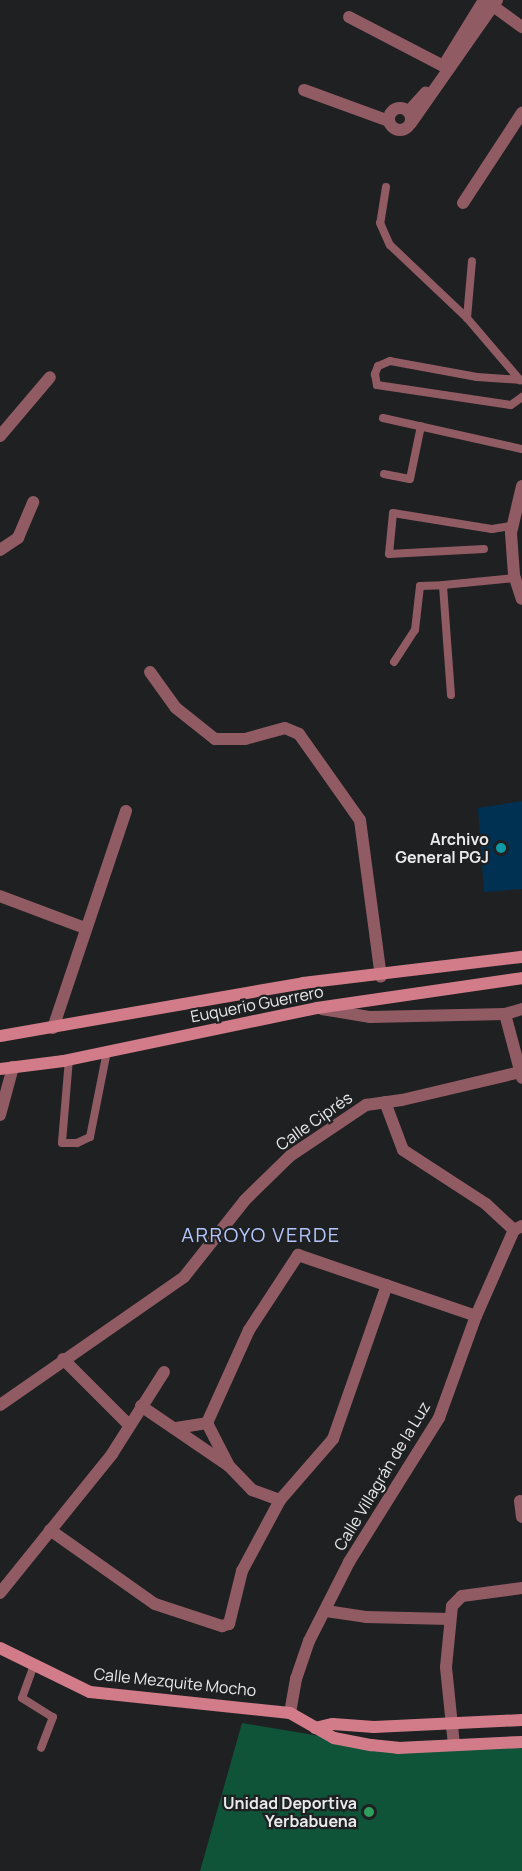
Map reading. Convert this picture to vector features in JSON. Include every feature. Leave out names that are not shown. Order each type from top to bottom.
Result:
[{"type":"main road","name":"Euquerio Guerrero","points":[[0,1036],[303,983],[381,977],[522,957]]},
{"type":"main road","name":"Euquerio Guerrero","points":[[6,1068],[69,1059],[317,1008],[522,978]]},
{"type":"main road","name":"Calle Mezquite Mocho","points":[[0,1648],[90,1692],[290,1713],[334,1738],[398,1748],[522,1742]]},
{"type":"main road","points":[[315,1728],[333,1724],[364,1726],[522,1720]]},
{"type":"main road","points":[[362,1743],[364,1726]]},
{"type":"street","points":[[491,2],[522,27]]},
{"type":"street","points":[[410,117],[443,66],[491,2]]},
{"type":"street","points":[[304,90],[389,121],[399,130],[491,2]]},
{"type":"street","points":[[348,17],[443,66]]},
{"type":"street","points":[[389,121],[395,108],[410,117]]},
{"type":"street","points":[[463,203],[522,113]]},
{"type":"street","points":[[0,436],[50,376]]},
{"type":"street","points":[[522,486],[512,526],[515,578],[522,599]]},
{"type":"street","points":[[0,550],[18,538],[33,502]]},
{"type":"street","points":[[150,672],[176,708],[215,739],[245,739],[285,728],[298,734],[360,820],[381,977]]},
{"type":"street","points":[[53,1028],[126,810]]},
{"type":"street","points":[[0,896],[85,928]]},
{"type":"street","points":[[317,1008],[370,1017],[505,1014],[522,1009]]},
{"type":"street","points":[[505,1014],[521,1075]]},
{"type":"street","points":[[0,1115],[6,1068]]},
{"type":"street","name":"Calle Ciprés","points":[[0,1405],[184,1277],[245,1200],[290,1156],[366,1105],[521,1075]]},
{"type":"street","points":[[385,1102],[403,1150],[486,1204],[518,1228]]},
{"type":"street","name":"Calle Villagrán de la Luz","points":[[290,1713],[302,1658],[372,1523],[439,1418],[476,1316],[518,1228]]},
{"type":"street","points":[[207,1424],[249,1329],[292,1260],[305,1255],[476,1316]]},
{"type":"street","points":[[50,1530],[155,1604],[222,1626],[229,1624],[242,1570],[280,1500],[333,1439],[387,1285]]},
{"type":"street","points":[[63,1359],[129,1425]]},
{"type":"street","points":[[0,1593],[105,1462],[164,1372]]},
{"type":"street","points":[[141,1406],[229,1466],[252,1490],[280,1500]]},
{"type":"street","points":[[176,1428],[207,1424]]},
{"type":"street","points":[[207,1424],[229,1466]]},
{"type":"street","points":[[520,1501],[522,1517]]},
{"type":"street","points":[[454,1745],[446,1667],[454,1600],[522,1588]]},
{"type":"street","points":[[326,1611],[366,1617],[450,1619]]},
{"type":"lane","points":[[386,188],[380,223],[390,245],[467,318],[521,380]]},
{"type":"lane","points":[[467,318],[472,261]]},
{"type":"lane","points":[[521,380],[477,377],[390,361],[378,366],[375,374],[377,385],[388,387],[511,405],[522,397]]},
{"type":"lane","points":[[383,418],[522,449]]},
{"type":"lane","points":[[384,474],[410,479],[421,426]]},
{"type":"lane","points":[[484,549],[389,555],[393,513],[492,529],[512,526]]},
{"type":"lane","points":[[394,662],[415,630],[420,586],[515,578]]},
{"type":"lane","points":[[443,585],[451,695]]},
{"type":"lane","points":[[69,1059],[62,1143],[77,1143],[90,1137],[107,1051]]},
{"type":"lane","points":[[34,1665],[22,1698],[53,1717],[41,1748]]},
{"type":"green space","name":"Unidad Deportiva Yerbabuena","points":[[242,1723],[362,1743],[522,1747],[522,1871],[200,1871]]},
{"type":"building","name":"Archivo General PGJ","points":[[522,801],[522,889],[484,892],[478,808]]},
{"type":"place","name":"Archivo General PGJ","points":[[501,848]]},
{"type":"place","name":"Unidad Deportiva Yerbabuena","points":[[369,1812]]},
{"type":"district","name":"ARROYO VERDE","points":[[261,1234]]}]
